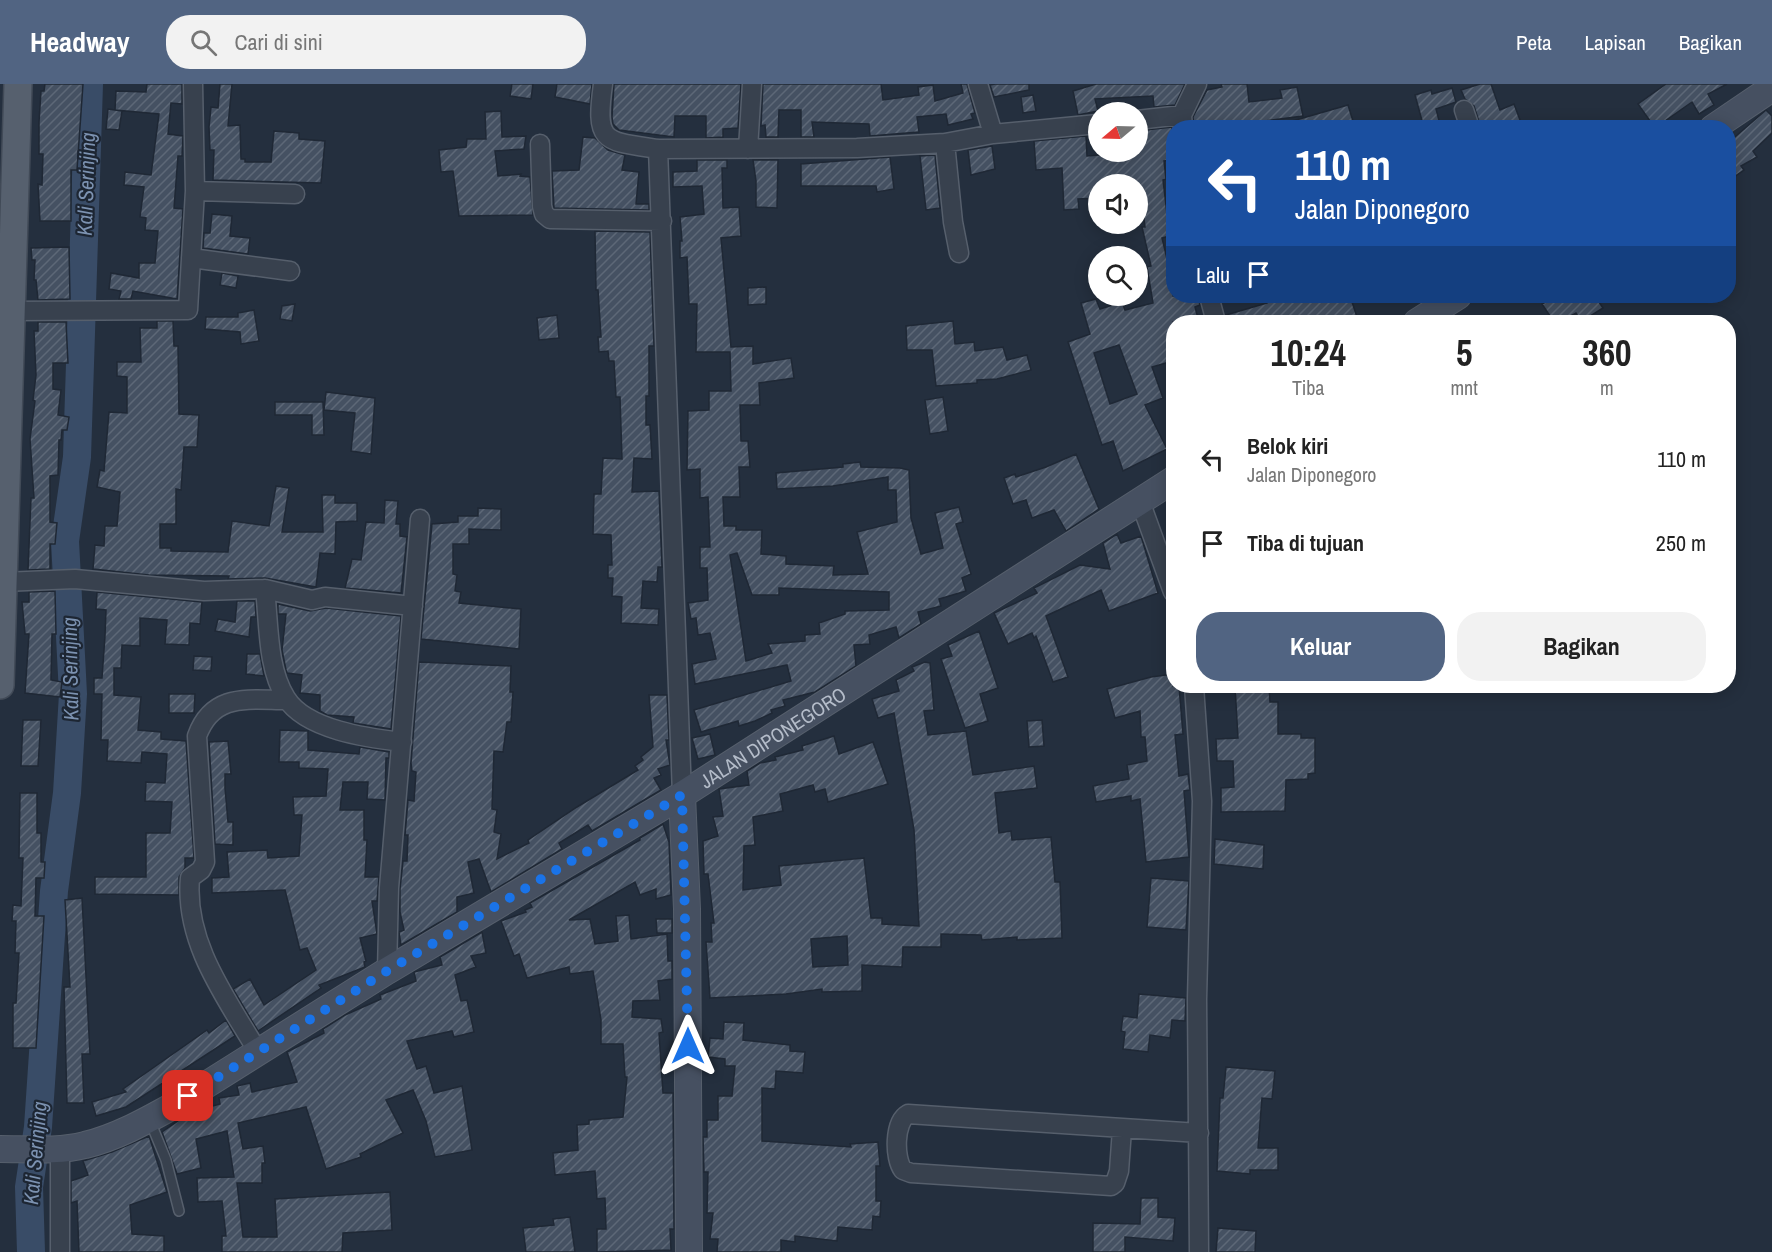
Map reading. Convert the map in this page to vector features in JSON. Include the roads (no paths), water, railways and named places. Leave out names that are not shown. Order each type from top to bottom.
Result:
[{"type":"main road","points":[[0,685],[4,373],[11,311],[18,84]]},
{"type":"main road","points":[[1725,120],[1772,88]]},
{"type":"main road","points":[[1427,315],[1447,303]]},
{"type":"main road","name":"JALAN DIPONEGORO","points":[[10,1149],[55,1149],[86,1145],[150,1119],[387,971],[682,795],[1166,484]]},
{"type":"main road","points":[[682,795],[687,909],[689,1252]]},
{"type":"street","points":[[11,311],[184,313],[188,310],[195,190],[193,84]]},
{"type":"street","points":[[603,84],[598,112],[600,125],[607,137],[621,144],[658,149],[857,148],[945,143],[993,134],[1088,125]]},
{"type":"street","points":[[748,149],[752,84]]},
{"type":"street","points":[[978,84],[993,134]]},
{"type":"street","points":[[1183,120],[1197,84]]},
{"type":"street","points":[[1148,120],[1166,121]]},
{"type":"street","points":[[945,143],[953,222],[959,253]]},
{"type":"street","points":[[540,144],[542,206],[544,214],[550,219],[662,221]]},
{"type":"street","points":[[658,149],[682,795]]},
{"type":"street","points":[[195,190],[295,194]]},
{"type":"street","points":[[191,258],[290,270]]},
{"type":"street","points":[[1140,501],[1166,573]]},
{"type":"street","points":[[387,971],[389,888],[420,519]]},
{"type":"street","points":[[3,582],[75,579],[204,591],[265,589],[312,600],[325,597],[413,606]]},
{"type":"street","points":[[265,589],[277,678],[287,700],[304,714],[341,731],[402,742]]},
{"type":"street","points":[[1194,693],[1202,801],[1197,999],[1199,1252]]},
{"type":"street","points":[[258,1052],[204,959],[196,932],[189,891],[190,878],[201,870],[205,862],[197,736],[202,722],[223,703],[237,700],[287,700]]},
{"type":"street","points":[[1122,1129],[1119,1171],[1115,1183],[1111,1186],[911,1173],[903,1170],[897,1158],[900,1122],[908,1114],[1199,1133]]},
{"type":"street","points":[[55,1149],[60,1252]]},
{"type":"lane","points":[[150,1119],[166,1160],[179,1211]]},
{"type":"waterway","name":"Kali Serinjing","points":[[31,1252],[29,1187],[38,1127],[54,891],[67,793],[73,694],[65,541],[77,457],[89,84]]}]
